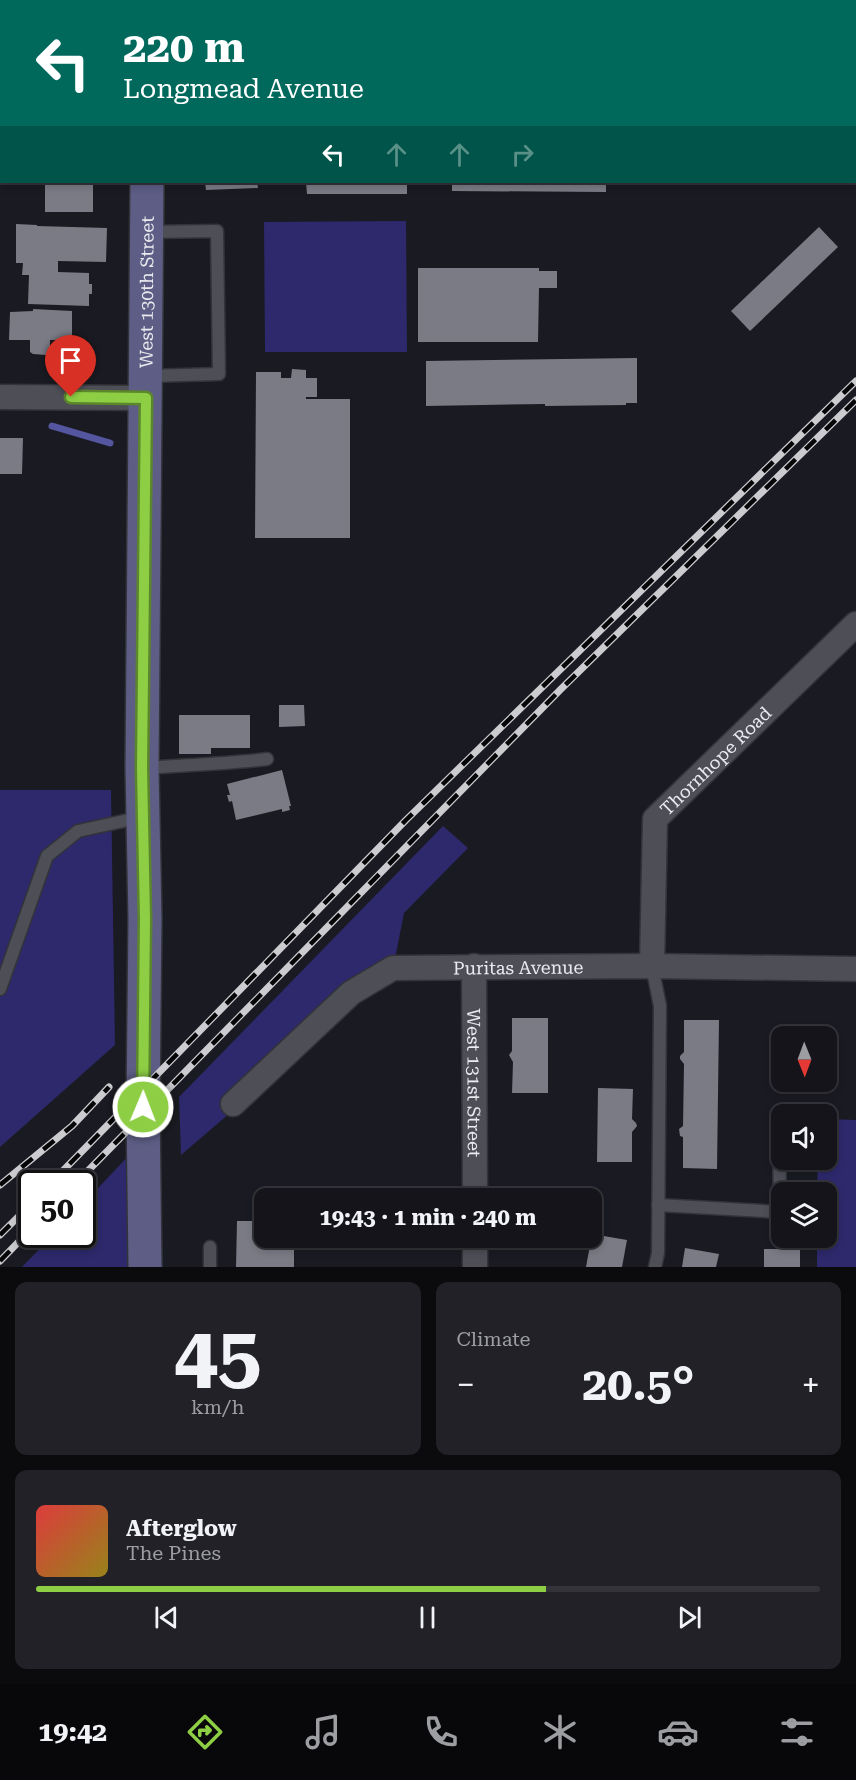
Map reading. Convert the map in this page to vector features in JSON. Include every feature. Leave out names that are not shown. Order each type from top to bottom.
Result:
[{"type":"main road","name":"West 130th Street","points":[[145,1267],[143,1107],[145,919],[142,768],[147,183]]},
{"type":"street","points":[[0,397],[146,387]]},
{"type":"street","name":"Thornhope Road","points":[[652,966],[654,819],[856,624]]},
{"type":"street","name":"West 131st Street","points":[[474,966],[475,1188]]},
{"type":"street","name":"Puritas Avenue","points":[[233,1104],[351,993],[393,968],[652,966],[856,969]]},
{"type":"street","points":[[475,1248],[476,1267]]},
{"type":"lane","points":[[146,387],[219,374],[218,231],[147,232]]},
{"type":"lane","points":[[142,768],[267,759]]},
{"type":"lane","points":[[0,989],[46,855],[78,831],[143,817]]},
{"type":"lane","points":[[652,966],[660,1006],[658,1254],[655,1267]]},
{"type":"lane","points":[[658,1205],[780,1212],[780,1170]]},
{"type":"lane","points":[[210,1247],[210,1267]]},
{"type":"shaded area","points":[[406,221],[407,352],[265,352],[264,222]]},
{"type":"shaded area","points":[[0,790],[111,790],[115,1045],[0,1147]]},
{"type":"shaded area","points":[[443,826],[468,848],[404,913],[392,974],[181,1155],[179,1097]]},
{"type":"shaded area","points":[[837,1119],[856,1120],[856,1267],[817,1267],[817,1248],[837,1248],[837,1182],[817,1182],[818,1170],[837,1170]]},
{"type":"shaded area","points":[[133,1151],[134,1267],[22,1267],[40,1248],[96,1248],[96,1190]]},
{"type":"building","points":[[45,183],[93,183],[93,212],[45,212]]},
{"type":"building","points":[[205,183],[257,183],[258,188],[206,190]]},
{"type":"building","points":[[306,183],[407,183],[407,194],[307,194]]},
{"type":"building","points":[[452,183],[606,183],[606,192],[452,191]]},
{"type":"building","points":[[16,224],[107,228],[106,262],[58,261],[58,272],[89,273],[92,294],[89,294],[89,306],[28,304],[29,275],[22,275],[23,263],[16,263]]},
{"type":"building","points":[[819,227],[838,247],[750,331],[731,311]]},
{"type":"building","points":[[418,268],[539,268],[539,271],[557,271],[557,288],[539,288],[538,342],[418,342]]},
{"type":"building","points":[[33,309],[72,311],[72,340],[50,340],[50,352],[46,355],[30,352],[30,340],[9,340],[10,312],[33,311]]},
{"type":"building","points":[[637,358],[637,403],[626,403],[626,405],[426,406],[426,361]]},
{"type":"building","points":[[292,369],[306,370],[306,378],[317,378],[317,397],[306,397],[306,399],[350,399],[350,538],[255,538],[256,372],[281,372],[281,378],[291,378]]},
{"type":"building","points":[[0,438],[23,438],[22,474],[0,474]]},
{"type":"building","points":[[279,705],[304,705],[305,726],[279,727]]},
{"type":"building","points":[[179,715],[250,715],[250,748],[211,748],[211,754],[179,754]]},
{"type":"building","points":[[282,770],[290,810],[282,812],[282,809],[236,820],[232,801],[229,802],[227,795],[230,795],[227,784]]},
{"type":"building","points":[[512,1018],[548,1018],[548,1093],[512,1093],[513,1062],[509,1055],[512,1051]]},
{"type":"building","points":[[684,1020],[719,1020],[717,1169],[683,1168],[683,1137],[680,1136],[679,1129],[683,1126],[684,1064],[680,1056],[684,1052]]},
{"type":"building","points":[[598,1088],[633,1089],[632,1119],[637,1126],[632,1132],[632,1162],[597,1162]]},
{"type":"building","points":[[237,1221],[254,1221],[254,1248],[294,1248],[294,1267],[236,1267]]},
{"type":"building","points":[[602,1236],[627,1240],[622,1267],[586,1267],[589,1248],[602,1248]]},
{"type":"building","points":[[685,1248],[719,1254],[716,1267],[682,1267]]},
{"type":"building","points":[[764,1249],[800,1249],[800,1267],[764,1267]]},
{"type":"waterway","points":[[52,426],[110,443]]},
{"type":"railway","points":[[64,1170],[406,820],[856,381]]},
{"type":"railway","points":[[89,1170],[561,689],[856,400]]},
{"type":"railway","points":[[0,1185],[72,1126],[109,1087]]},
{"type":"railway","points":[[0,1235],[18,1217]]},
{"type":"railway","points":[[0,1261],[18,1242]]},
{"type":"route","points":[[71,397],[146,398],[142,768],[145,919],[143,1107]]}]
